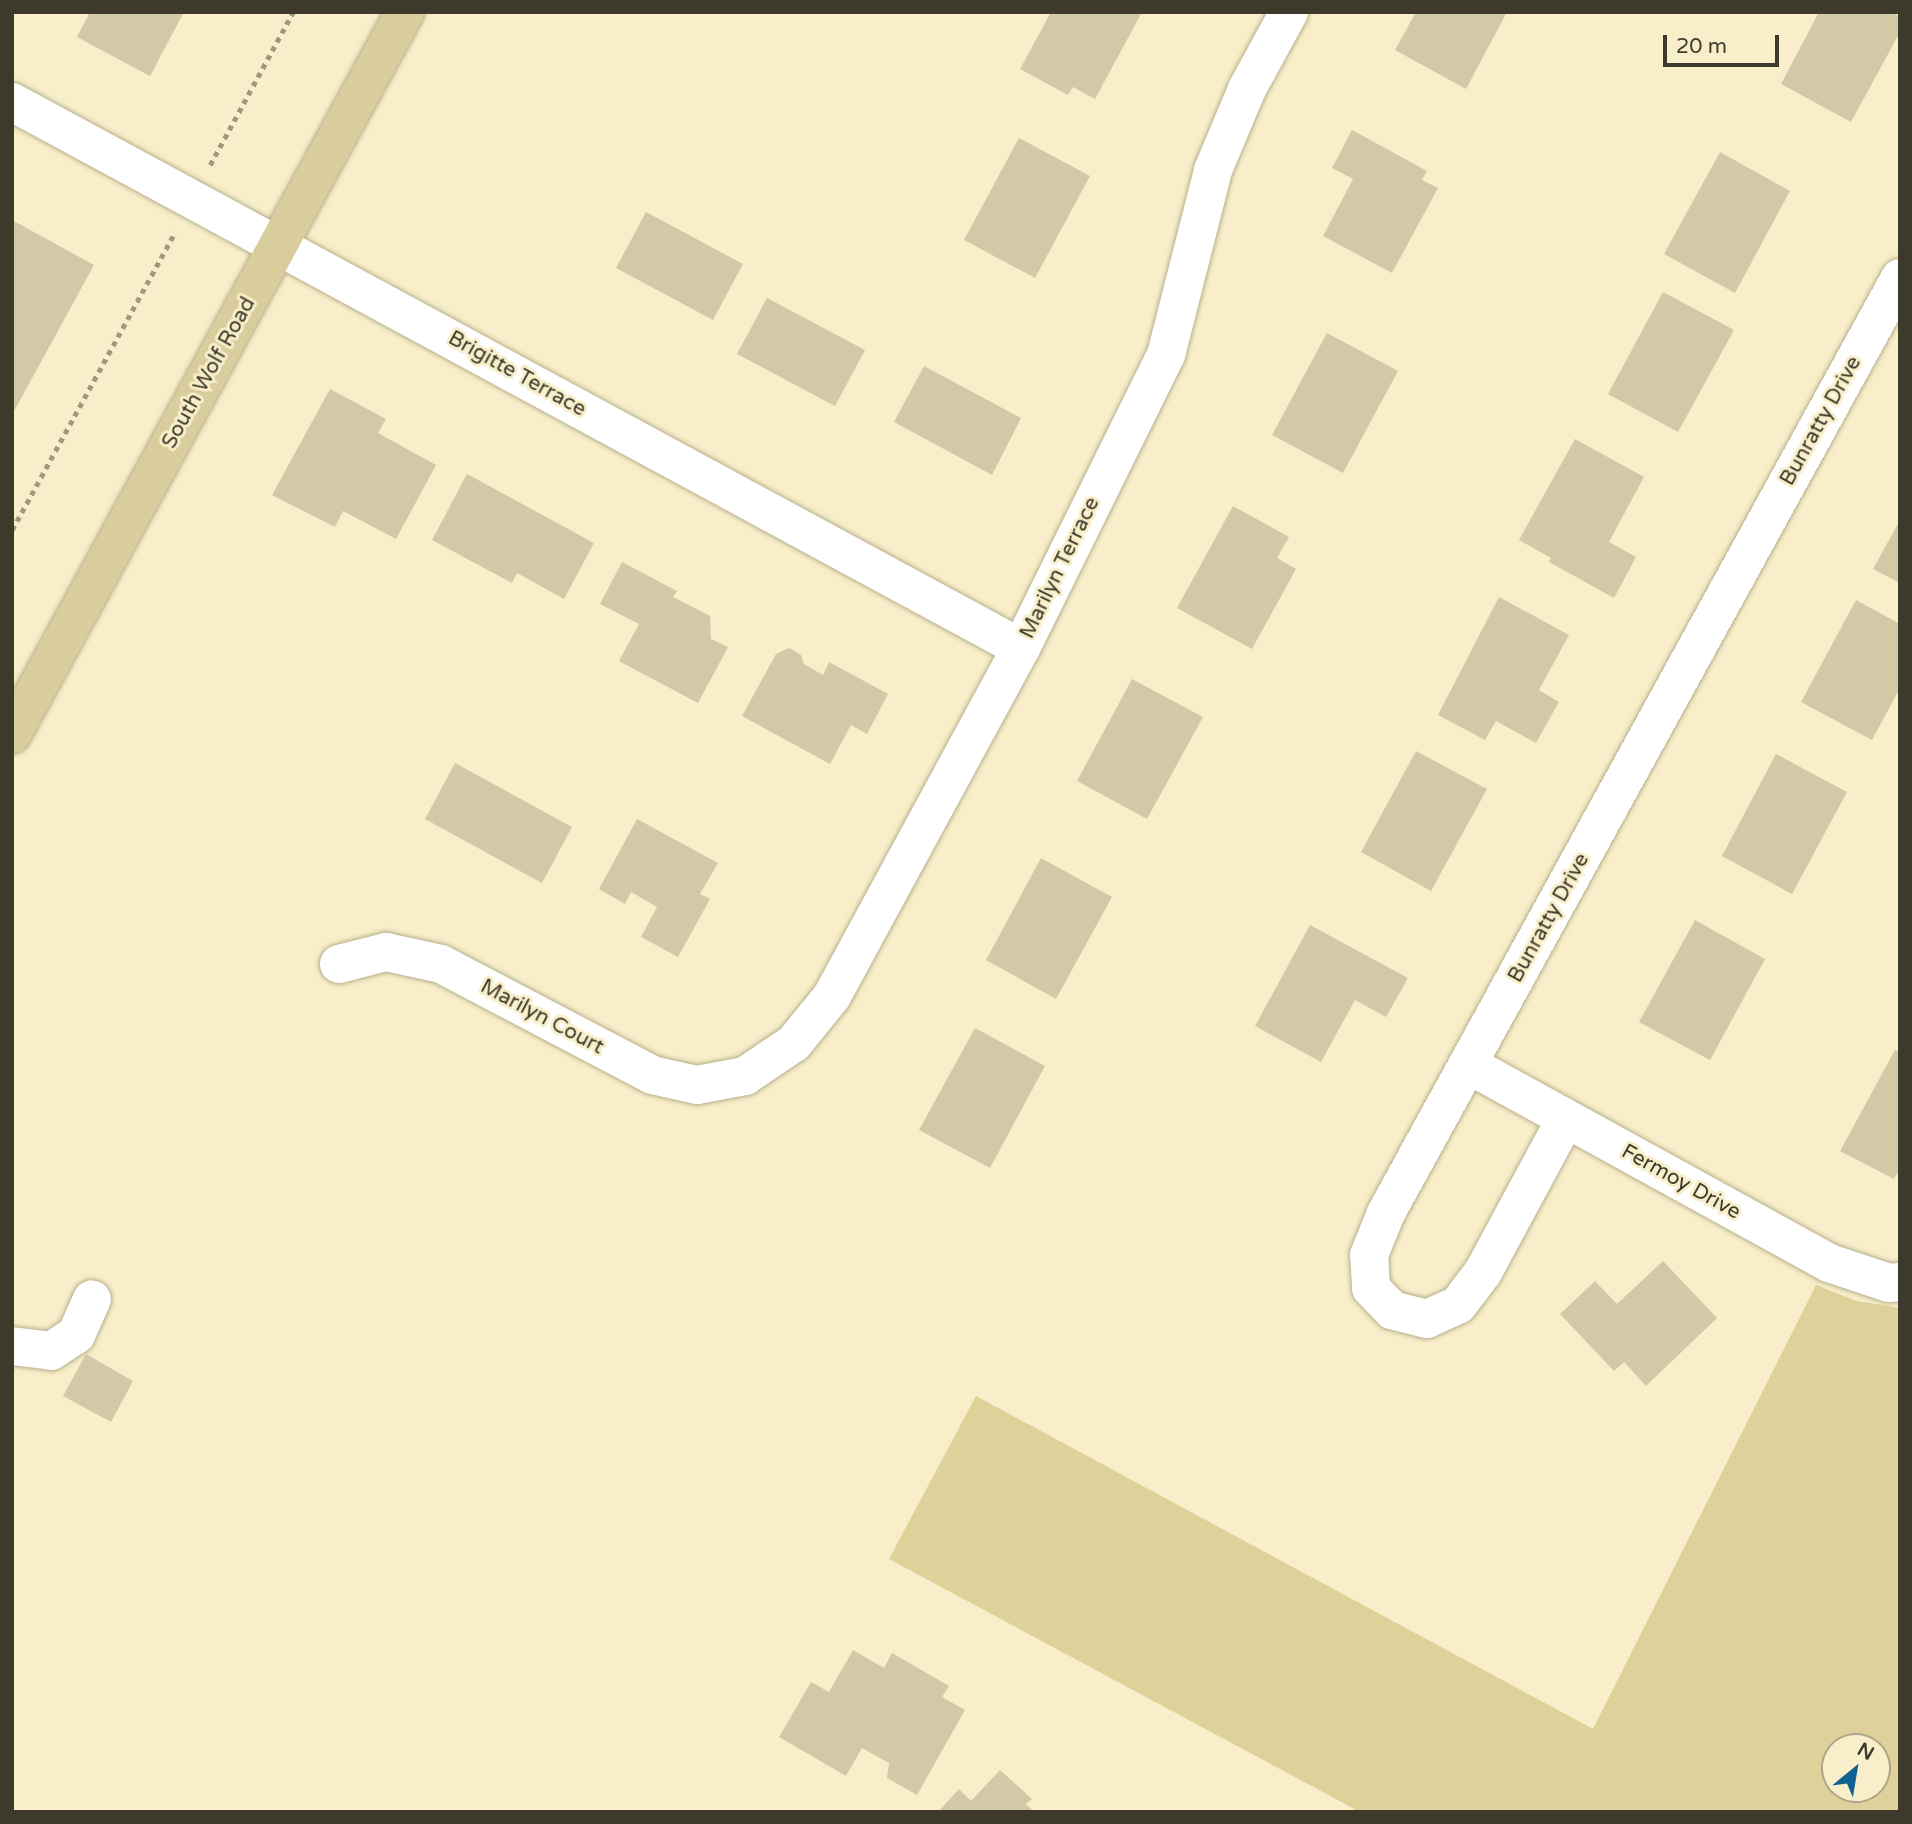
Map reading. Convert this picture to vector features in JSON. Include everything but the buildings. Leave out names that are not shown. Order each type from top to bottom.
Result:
[{"type":"main road","name":"South Wolf Road","points":[[12,734],[405,12]]},
{"type":"street","name":"Marilyn Terrace","points":[[745,1076],[794,1042],[832,996],[1021,648],[1166,355],[1213,170],[1247,89],[1289,12]]},
{"type":"street","name":"Brigitte Terrace","points":[[12,102],[1021,648]]},
{"type":"street","name":"Bunratty Drive","points":[[1565,1120],[1483,1272],[1458,1305],[1427,1319],[1392,1310],[1371,1288],[1369,1255],[1386,1213],[1900,278]]},
{"type":"street","name":"Marilyn Court","points":[[339,964],[386,952],[442,964],[652,1074],[697,1085],[745,1076]]},
{"type":"street","name":"Fermoy Drive","points":[[1469,1065],[1829,1263],[1889,1283],[1900,1282]]},
{"type":"street","points":[[12,1346],[51,1351],[76,1335],[92,1299]]},
{"type":"path","points":[[12,530],[293,12]]},
{"type":"shaded area","points":[[1816,1285],[1857,1301],[1900,1308],[1900,1812],[1360,1812],[889,1559],[976,1396],[1593,1729]]}]
